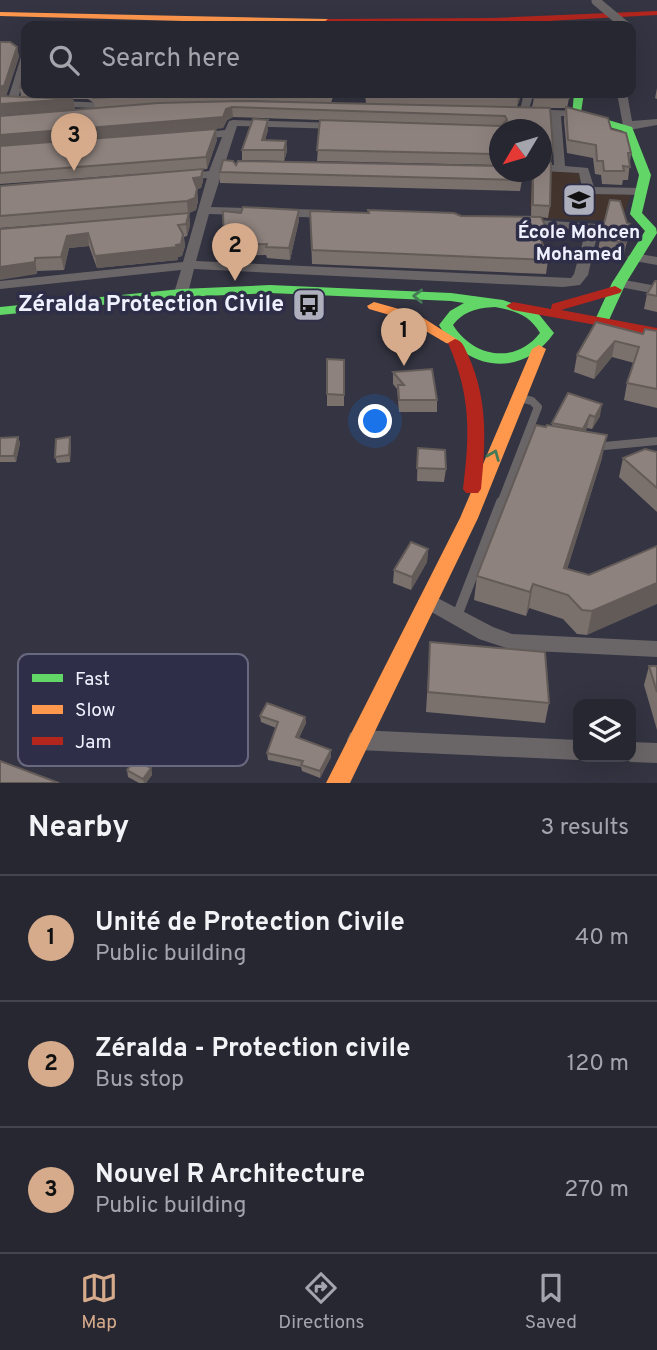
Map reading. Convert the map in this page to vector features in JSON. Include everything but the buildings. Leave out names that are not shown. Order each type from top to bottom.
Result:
[{"type":"main road","points":[[0,8],[359,16],[657,8]]},
{"type":"main road","points":[[509,21],[657,13]]},
{"type":"main road","points":[[0,14],[352,21]]},
{"type":"main road","points":[[578,98],[576,114],[628,127],[645,175],[636,214],[654,230],[617,286],[602,320]]},
{"type":"main road","points":[[537,310],[588,300],[617,286]]},
{"type":"main road","points":[[0,311],[181,293],[292,290],[451,297],[602,320],[657,332]]},
{"type":"main road","points":[[0,323],[192,304],[337,302],[376,306],[412,317],[473,353],[497,358],[528,355],[565,330],[602,320]]},
{"type":"main road","points":[[486,303],[463,308],[449,319],[446,326],[482,388],[496,394],[517,397]]},
{"type":"main road","points":[[338,783],[469,518],[517,397],[547,333],[537,317],[513,306]]},
{"type":"main road","points":[[468,368],[479,407],[469,518]]},
{"type":"street","points":[[596,1],[620,21]]},
{"type":"street","points":[[15,46],[21,51]]},
{"type":"street","points":[[12,102],[21,72]]},
{"type":"street","points":[[523,112],[527,98]]},
{"type":"street","points":[[623,98],[628,127],[657,122]]},
{"type":"street","points":[[0,102],[24,103]]},
{"type":"street","points":[[48,104],[125,109],[58,116]]},
{"type":"street","points":[[181,293],[199,216],[222,168],[231,128],[241,106]]},
{"type":"street","points":[[510,111],[576,114]]},
{"type":"street","points":[[556,114],[560,169]]},
{"type":"street","points":[[189,136],[231,128],[353,127]]},
{"type":"street","points":[[174,177],[222,168]]},
{"type":"street","points":[[552,169],[585,171],[588,188],[591,190],[641,192]]},
{"type":"street","points":[[199,216],[348,215]]},
{"type":"street","points":[[0,285],[189,265],[563,282],[575,282],[582,275],[593,227],[509,222]]},
{"type":"street","points":[[634,257],[657,261]]},
{"type":"street","points":[[617,286],[657,290]]},
{"type":"street","points":[[428,601],[486,634],[512,642],[657,649]]},
{"type":"street","points":[[358,740],[573,750]]},
{"type":"street","points":[[636,752],[657,753]]},
{"type":"lane","points":[[457,616],[538,407],[532,401],[517,397]]},
{"type":"lane","points":[[525,437],[538,440]]},
{"type":"lane","points":[[581,448],[657,441]]},
{"type":"shaded area","name":"École Mohcen Mohamed","points":[[552,170],[581,172],[578,190],[631,195],[621,221],[535,218],[530,206],[531,182],[552,182]]},
{"type":"traffic: fast","points":[[578,98],[576,114],[628,129],[645,175],[636,214],[652,231],[619,283],[602,320]]},
{"type":"traffic: fast","points":[[0,311],[181,293],[270,289],[451,297],[486,303]]},
{"type":"traffic: fast","points":[[495,303],[518,308],[538,319],[547,333],[538,346],[525,354],[495,359],[466,348],[454,338],[446,325],[455,314],[474,305],[495,303]]},
{"type":"traffic: slow","points":[[0,14],[287,21]]},
{"type":"traffic: slow","points":[[374,306],[412,317],[451,340]]},
{"type":"traffic: slow","points":[[338,783],[469,518],[539,349]]},
{"type":"traffic: jam","points":[[493,21],[657,13]]},
{"type":"traffic: jam","points":[[557,307],[615,290]]},
{"type":"traffic: jam","points":[[513,306],[657,332]]},
{"type":"traffic: jam","points":[[455,343],[470,381],[477,414],[472,489]]},
{"type":"place","name":"Nouvel R Architecture","points":[[74,171]]},
{"type":"place","name":"École Mohcen Mohamed","points":[[579,200]]},
{"type":"place","name":"Zéralda - Protection civile","points":[[235,281]]},
{"type":"place","name":"Zéralda Protection Civile","points":[[309,305]]},
{"type":"place","name":"Unité de Protection Civile","points":[[404,366]]}]
